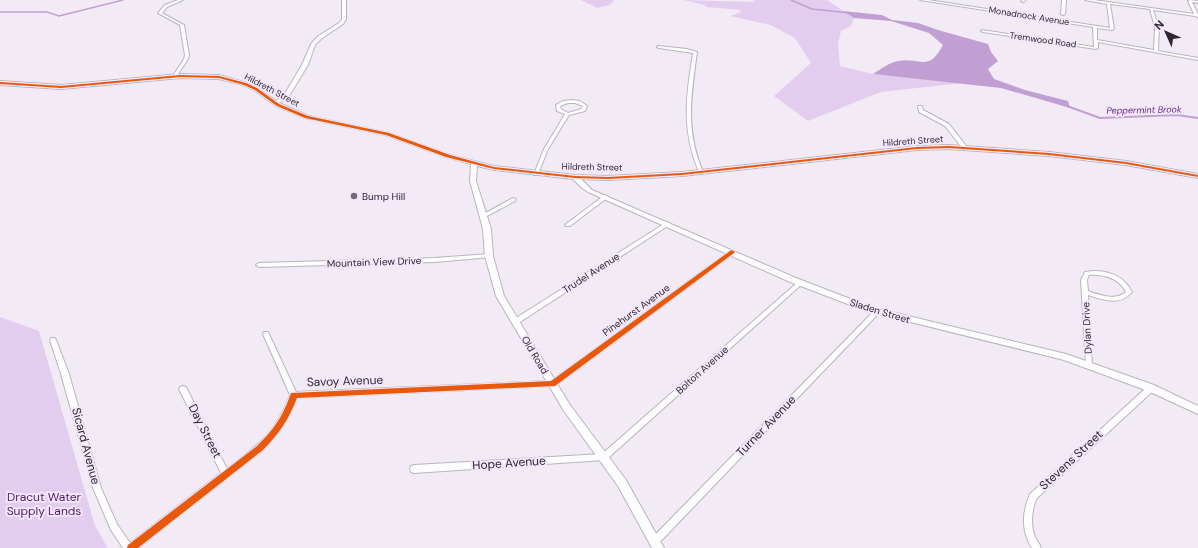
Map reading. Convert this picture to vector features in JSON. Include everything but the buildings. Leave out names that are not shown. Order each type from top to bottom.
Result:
[{"type":"street","points":[[175,76],[187,55],[182,25],[160,13],[166,6],[181,0]]},
{"type":"street","points":[[276,103],[286,96],[305,65],[313,45],[319,38],[341,24],[344,19],[344,0]]},
{"type":"street","name":"Monadnock Avenue","points":[[922,0],[1112,29],[1108,3]]},
{"type":"street","points":[[1063,14],[1064,0]]},
{"type":"street","points":[[1087,0],[1198,16]]},
{"type":"street","points":[[1186,0],[1198,2]]},
{"type":"street","points":[[1190,0],[1198,16]]},
{"type":"street","points":[[1151,9],[1157,28],[1156,52]]},
{"type":"street","points":[[1095,26],[1096,41],[1198,59]]},
{"type":"street","name":"Tremwood Road","points":[[983,31],[1096,48],[1096,41]]},
{"type":"street","points":[[659,47],[695,52],[688,106],[694,158],[701,172]]},
{"type":"street","name":"Hildreth Street","points":[[0,83],[61,87],[175,76],[201,76],[233,80],[256,89],[294,113],[386,134],[474,164],[536,174],[614,178],[701,172],[917,148],[965,148],[1102,160],[1198,176]]},
{"type":"street","points":[[536,174],[546,149],[567,114],[579,112],[583,110],[585,106],[574,101],[563,102],[558,105],[559,110],[567,114]]},
{"type":"street","points":[[920,107],[921,111],[952,129],[965,148]]},
{"type":"street","name":"Old Road","points":[[474,164],[472,181],[488,234],[489,256],[500,296],[567,408],[622,483],[657,544]]},
{"type":"street","name":"Sladen Street","points":[[575,177],[583,186],[605,197],[800,283],[876,312],[1009,342],[1089,365],[1151,388],[1198,410]]},
{"type":"street","points":[[568,225],[605,197]]},
{"type":"street","points":[[483,216],[513,200]]},
{"type":"street","name":"Trudel Avenue","points":[[515,322],[667,224]]},
{"type":"street","name":"Pinehurst Avenue","points":[[552,384],[732,252]]},
{"type":"street","name":"Mountain View Drive","points":[[259,265],[435,260],[489,256]]},
{"type":"street","name":"Dylan Drive","points":[[1085,292],[1112,298],[1125,296],[1129,292],[1125,284],[1107,274],[1094,272],[1087,273],[1085,276],[1085,292],[1089,365]]},
{"type":"street","name":"Bolton Avenue","points":[[604,457],[800,283]]},
{"type":"street","name":"Turner Avenue","points":[[657,544],[876,312]]},
{"type":"street","points":[[266,334],[294,395]]},
{"type":"street","name":"Sicard Avenue","points":[[53,340],[65,374],[97,488],[114,527],[130,548]]},
{"type":"street","name":"Savoy Avenue","points":[[130,548],[260,448],[277,432],[288,412],[294,395],[552,384]]},
{"type":"street","name":"Stevens Street","points":[[1037,548],[1027,529],[1026,517],[1033,497],[1151,388]]},
{"type":"street","name":"Day Street","points":[[183,389],[226,474]]},
{"type":"street","name":"Hope Avenue","points":[[414,469],[604,457]]},
{"type":"green space","points":[[581,0],[614,0],[610,5],[597,8]]},
{"type":"green space","points":[[683,0],[756,2],[752,0],[827,0],[854,18],[851,26],[841,31],[838,44],[840,66],[873,74],[963,83],[881,92],[808,121],[774,96],[811,63],[795,38],[771,25],[730,16],[741,12],[740,10],[706,7],[705,5]]},
{"type":"green space","name":"Dracut Water Supply Lands","points":[[0,317],[39,331],[95,526],[108,548],[0,548]]},
{"type":"shaded area","points":[[843,11],[882,15],[892,20],[918,23],[988,44],[991,52],[998,61],[988,69],[994,79],[1025,90],[1068,101],[1070,108],[1001,88],[873,74],[898,61],[906,60],[924,62],[933,59],[943,45],[929,33],[891,21],[854,18]]},
{"type":"waterway","points":[[0,12],[47,12],[59,16],[123,0]]},
{"type":"waterway","name":"Peppermint Brook","points":[[791,0],[812,9],[850,13]]},
{"type":"waterway","name":"Peppermint Brook","points":[[1067,106],[1100,118],[1177,115],[1198,118]]},
{"type":"cycle path","points":[[0,83],[61,87],[180,76],[219,77],[245,84],[256,89],[278,105],[307,117],[387,134],[448,156],[494,168],[575,177],[608,178],[682,174],[917,148],[949,147],[1049,154],[1126,163],[1198,176]]},
{"type":"cycle path","points":[[131,548],[260,448],[281,424],[294,395],[552,384],[732,252]]},
{"type":"place","name":"Bump Hill","points":[[354,196]]}]
